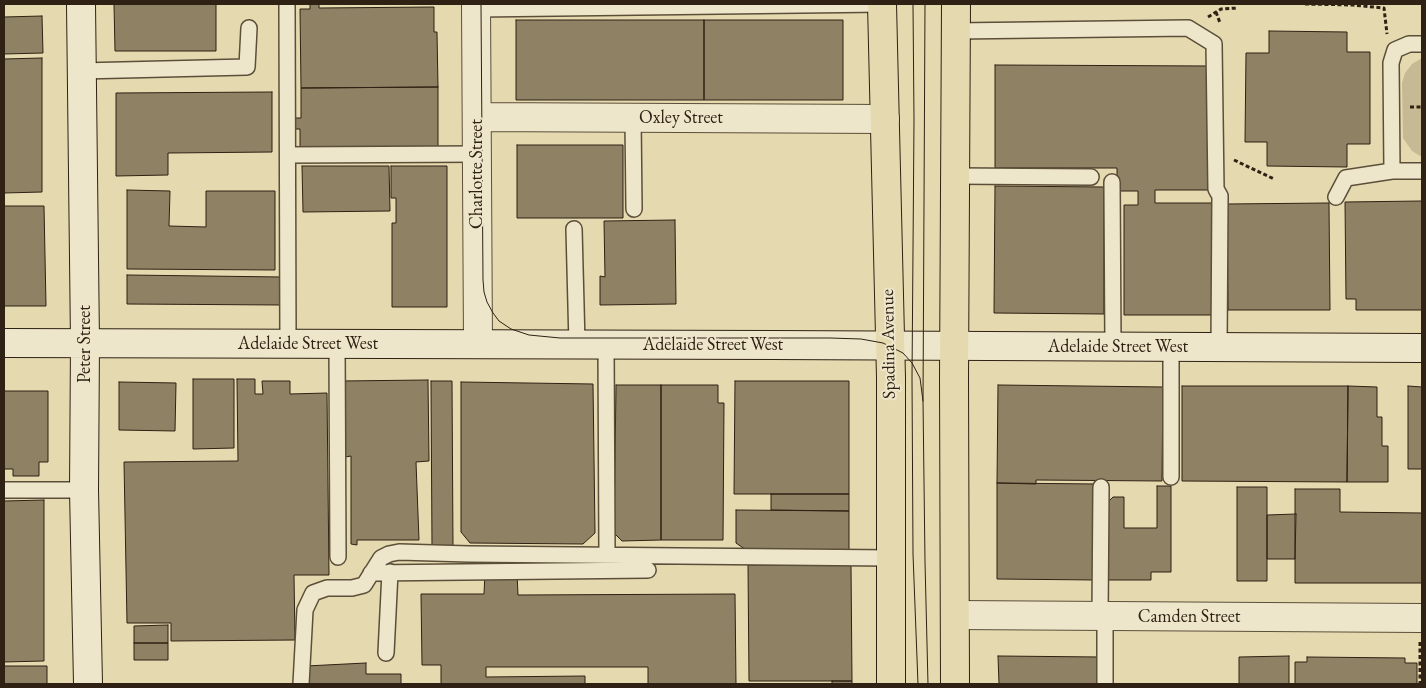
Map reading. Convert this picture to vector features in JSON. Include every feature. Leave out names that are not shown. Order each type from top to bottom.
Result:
[{"type":"main road","name":"Spadina Avenue","points":[[882,4],[890,345],[891,684]]},
{"type":"main road","points":[[955,684],[956,4]]},
{"type":"street","name":"Peter Street","points":[[81,4],[85,343],[84,490],[88,684]]},
{"type":"street","name":"Charlotte Street","points":[[476,6],[478,344]]},
{"type":"street","name":"Oxley Street","points":[[477,117],[885,119]]},
{"type":"street","name":"Adelaide Street West","points":[[4,344],[606,344],[1422,348]]},
{"type":"street","name":"Camden Street","points":[[955,615],[1102,616],[1421,629]]},
{"type":"lane","points":[[286,4],[288,344]]},
{"type":"lane","points":[[476,6],[882,4]]},
{"type":"lane","points":[[82,71],[247,67],[248,28]]},
{"type":"lane","points":[[956,31],[1188,28],[1214,44],[1216,189],[1220,196],[1219,347]]},
{"type":"lane","points":[[1392,171],[1391,62],[1396,50],[1409,44],[1422,44]]},
{"type":"lane","points":[[632,118],[634,209]]},
{"type":"lane","points":[[288,155],[477,154]]},
{"type":"lane","points":[[1336,197],[1346,178],[1392,171],[1422,171]]},
{"type":"lane","points":[[956,176],[1091,177]]},
{"type":"lane","points":[[1112,182],[1113,347]]},
{"type":"lane","points":[[574,229],[577,344]]},
{"type":"lane","points":[[337,344],[338,557]]},
{"type":"lane","points":[[606,344],[607,555]]},
{"type":"lane","points":[[1171,347],[1171,477]]},
{"type":"lane","points":[[1101,487],[1102,616],[1105,684]]},
{"type":"lane","points":[[4,490],[84,490]]},
{"type":"lane","points":[[301,684],[305,610],[313,593],[327,588],[359,587],[364,585],[381,558],[389,554],[399,552],[890,558]]},
{"type":"lane","points":[[371,573],[648,570]]},
{"type":"lane","points":[[386,652],[390,572]]},
{"type":"path","points":[[1305,4],[1384,8],[1385,32],[1396,50]]},
{"type":"path","points":[[1188,28],[1221,9],[1238,8]]},
{"type":"path","points":[[1417,107],[1422,107]]},
{"type":"path","points":[[1420,684],[1421,629]]},
{"type":"shaded area","points":[[1422,58],[1422,157],[1412,151],[1403,138],[1402,83],[1405,73],[1412,64]]},
{"type":"building","points":[[114,4],[216,4],[216,51],[115,51]]},
{"type":"building","points":[[310,4],[319,4],[319,8],[434,7],[434,32],[437,32],[438,87],[301,88],[300,9],[310,9]]},
{"type":"building","points":[[42,16],[43,53],[4,54],[4,17]]},
{"type":"building","points":[[516,20],[704,20],[704,100],[516,100]]},
{"type":"building","points":[[704,20],[843,20],[843,100],[704,100]]},
{"type":"building","points":[[1269,31],[1347,32],[1347,52],[1370,52],[1370,144],[1347,144],[1347,167],[1267,166],[1267,142],[1245,142],[1246,53],[1269,53]]},
{"type":"building","points":[[42,58],[42,192],[4,193],[4,59]]},
{"type":"building","points":[[995,65],[1210,66],[1210,190],[1155,190],[1155,203],[1212,203],[1212,315],[1124,315],[1124,205],[1138,205],[1138,191],[1117,191],[1117,168],[995,168]]},
{"type":"building","points":[[438,87],[438,149],[300,149],[300,129],[290,129],[290,118],[301,118],[301,88]]},
{"type":"building","points":[[272,92],[272,152],[168,153],[168,175],[116,176],[116,93]]},
{"type":"building","points":[[517,145],[623,145],[623,218],[517,218]]},
{"type":"building","points":[[302,166],[389,166],[390,211],[303,212]]},
{"type":"building","points":[[391,166],[447,166],[447,307],[392,307],[392,223],[396,223],[396,198],[391,198]]},
{"type":"building","points":[[995,186],[1104,187],[1104,314],[994,313]]},
{"type":"building","points":[[127,190],[170,191],[169,226],[206,227],[206,191],[275,191],[275,270],[127,269]]},
{"type":"building","points":[[1422,201],[1422,310],[1356,310],[1356,299],[1346,299],[1345,202]]},
{"type":"building","points":[[1329,203],[1330,310],[1228,310],[1227,204]]},
{"type":"building","points":[[4,206],[44,206],[46,306],[4,306]]},
{"type":"building","points":[[675,220],[676,304],[600,305],[600,276],[605,277],[604,221]]},
{"type":"building","points":[[127,275],[282,277],[282,305],[127,304]]},
{"type":"building","points":[[193,379],[234,379],[234,448],[193,449]]},
{"type":"building","points":[[237,379],[255,379],[255,394],[263,394],[262,381],[290,381],[290,394],[327,393],[329,575],[294,575],[295,640],[171,641],[171,623],[127,623],[124,462],[238,461]]},
{"type":"building","points":[[428,380],[429,461],[416,462],[419,540],[357,540],[357,545],[351,544],[351,456],[345,457],[341,381]]},
{"type":"building","points":[[431,381],[452,381],[453,548],[432,548]]},
{"type":"building","points":[[735,381],[849,381],[849,494],[734,494]]},
{"type":"building","points":[[119,382],[176,383],[175,431],[119,430]]},
{"type":"building","points":[[461,382],[593,384],[595,533],[583,544],[470,543],[461,532]]},
{"type":"building","points":[[616,385],[661,385],[661,540],[622,541],[614,533]]},
{"type":"building","points":[[661,385],[718,385],[718,403],[724,403],[723,540],[661,540]]},
{"type":"building","points":[[998,385],[1163,387],[1162,481],[1036,480],[1036,484],[997,483]]},
{"type":"building","points":[[1182,386],[1348,386],[1347,482],[1182,481]]},
{"type":"building","points":[[1348,386],[1377,387],[1377,417],[1382,417],[1382,446],[1388,446],[1388,482],[1347,482]]},
{"type":"building","points":[[1408,386],[1422,387],[1422,469],[1408,469]]},
{"type":"building","points":[[4,391],[48,391],[48,462],[39,462],[39,476],[13,476],[13,469],[4,469]]},
{"type":"building","points":[[997,483],[1097,484],[1096,580],[997,579]]},
{"type":"building","points":[[1157,486],[1171,486],[1171,572],[1151,572],[1151,580],[1108,580],[1107,503],[1113,497],[1124,497],[1124,528],[1157,528]]},
{"type":"building","points":[[1237,487],[1267,487],[1267,581],[1237,581]]},
{"type":"building","points":[[1295,489],[1340,489],[1340,512],[1422,513],[1422,583],[1295,583]]},
{"type":"building","points":[[771,494],[849,494],[849,511],[771,510]]},
{"type":"building","points":[[44,500],[44,661],[4,662],[4,501]]},
{"type":"building","points":[[736,510],[849,511],[849,552],[749,552],[736,543]]},
{"type":"building","points":[[1296,514],[1295,559],[1267,559],[1267,515]]},
{"type":"building","points":[[851,564],[852,681],[749,681],[748,565]]},
{"type":"building","points":[[485,573],[517,573],[518,595],[735,594],[736,684],[648,684],[648,667],[486,667],[486,677],[585,676],[585,684],[441,684],[441,665],[422,665],[421,594],[484,594]]},
{"type":"building","points":[[168,625],[168,643],[134,643],[134,626]]},
{"type":"building","points":[[134,643],[168,643],[168,660],[134,660]]},
{"type":"building","points":[[998,656],[1100,657],[1100,684],[999,684]]},
{"type":"building","points":[[1289,656],[1289,684],[1239,684],[1239,657]]},
{"type":"building","points":[[1307,657],[1405,658],[1405,663],[1417,663],[1417,684],[1295,684],[1295,662],[1307,662]]},
{"type":"building","points":[[366,663],[366,674],[401,674],[401,684],[306,684],[306,666]]},
{"type":"building","points":[[4,666],[47,666],[47,684],[4,684]]},
{"type":"building","points":[[832,681],[852,681],[852,684],[832,684]]},
{"type":"tram line","points":[[481,4],[483,280],[487,302],[499,321],[511,329],[529,335],[560,338],[830,338],[861,339],[883,343],[903,353],[912,363],[920,378],[923,401]]},
{"type":"tram line","points":[[913,4],[913,554],[918,684]]},
{"type":"tram line","points":[[925,4],[923,401],[928,684]]}]
